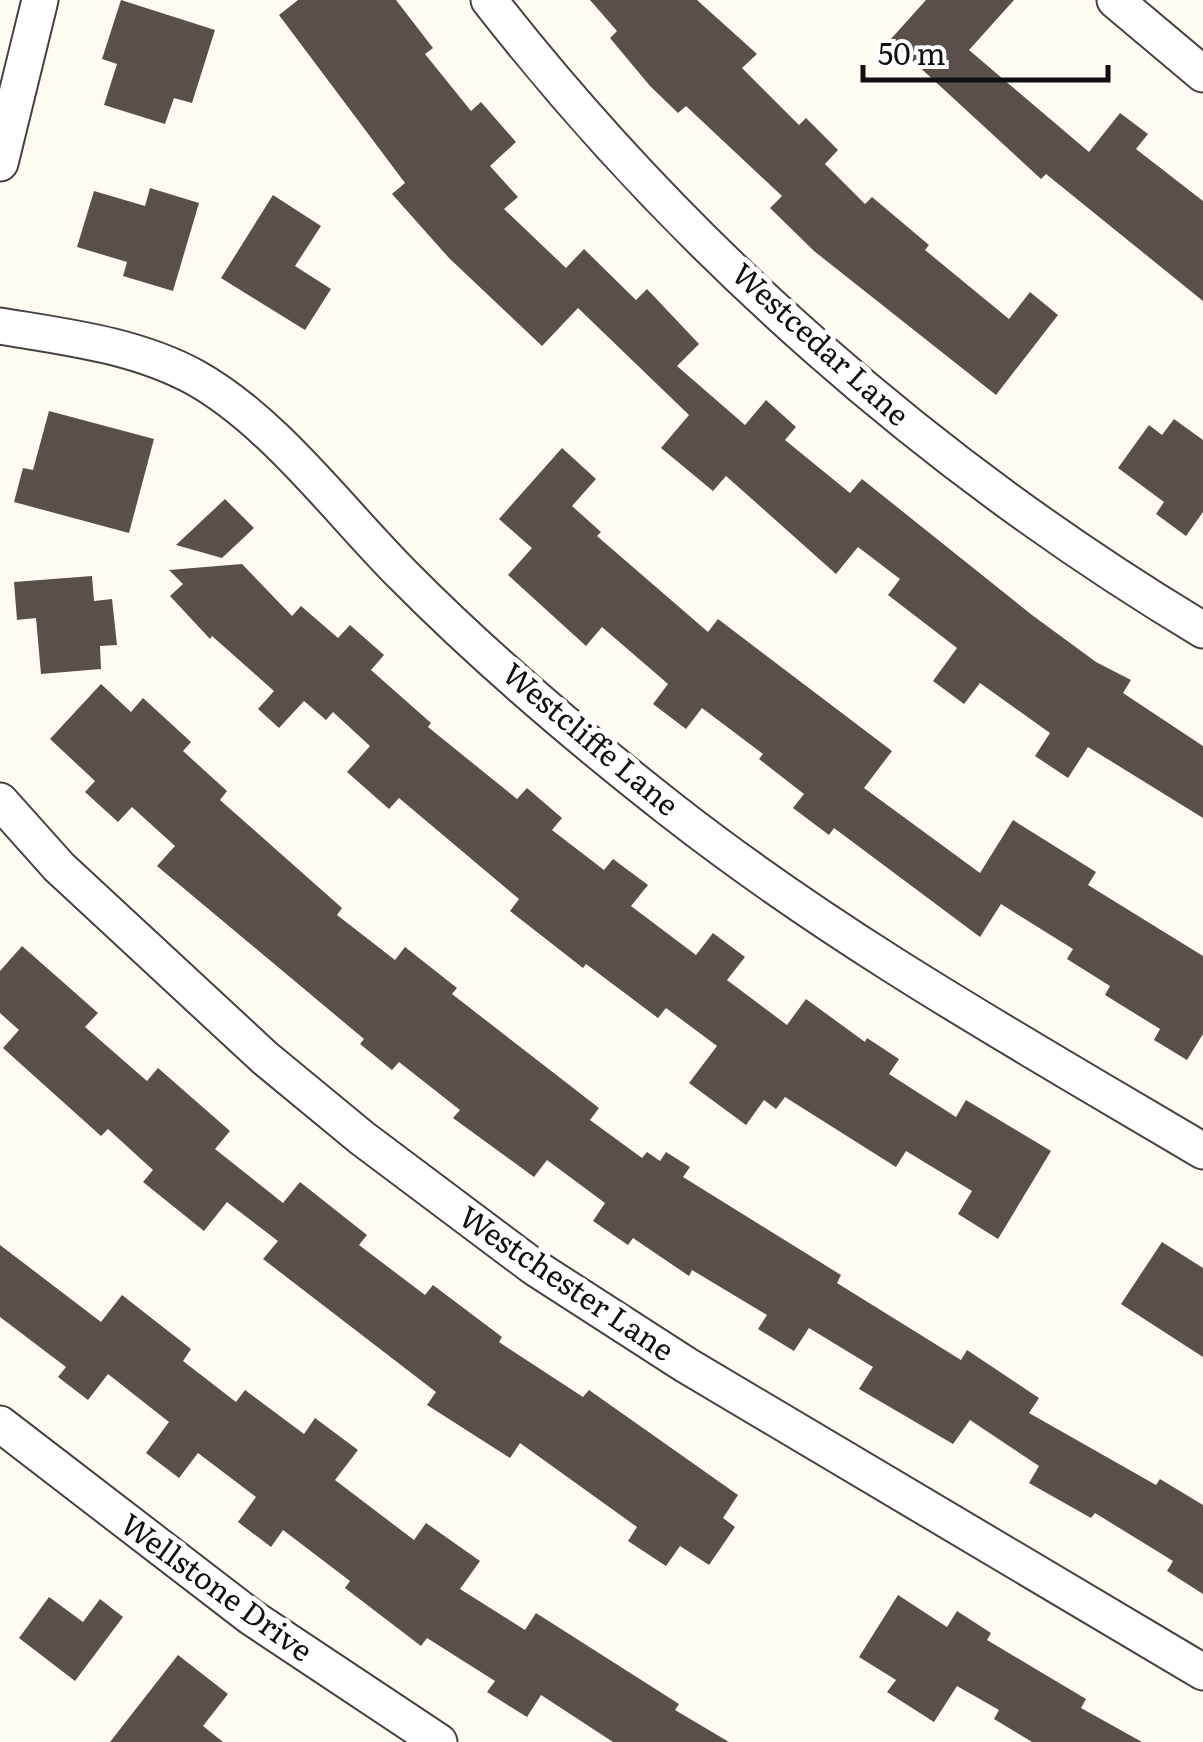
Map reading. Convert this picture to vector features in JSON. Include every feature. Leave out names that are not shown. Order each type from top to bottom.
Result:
[{"type":"street","points":[[0,163],[40,0]]},
{"type":"street","name":"Westcedar Lane","points":[[489,0],[640,176],[842,368],[1018,508],[1203,630]]},
{"type":"street","points":[[1115,0],[1203,74]]},
{"type":"street","name":"Westcliffe Lane","points":[[0,326],[148,357],[221,394],[264,431],[439,611],[672,810],[792,900],[893,967],[1203,1151]]},
{"type":"street","name":"Westchester Lane","points":[[0,801],[59,867],[265,1058],[362,1138],[534,1267],[686,1366],[1203,1672]]},
{"type":"street","name":"Wellstone Drive","points":[[0,1424],[212,1588],[438,1742]]},
{"type":"building","points":[[121,0],[215,30],[192,103],[174,98],[165,124],[104,105],[117,64],[102,59]]},
{"type":"building","points":[[298,0],[396,0],[433,48],[425,54],[471,111],[481,102],[516,142],[490,166],[518,197],[504,209],[566,268],[584,249],[636,300],[647,289],[699,344],[677,366],[745,425],[766,400],[796,427],[785,440],[850,493],[862,479],[1032,615],[1096,662],[1131,680],[1123,693],[1203,746],[1203,818],[1088,747],[1068,778],[1035,756],[1050,733],[980,683],[964,704],[933,681],[957,648],[888,595],[900,579],[858,547],[836,574],[726,476],[713,491],[661,448],[689,415],[578,308],[542,346],[449,258],[392,194],[405,183],[279,15]]},
{"type":"building","points":[[590,0],[697,0],[757,54],[742,68],[799,125],[806,118],[838,150],[825,164],[865,204],[872,197],[929,245],[925,250],[1009,319],[1030,292],[1058,315],[996,395],[814,251],[770,208],[782,196],[686,106],[678,113],[650,86],[610,38],[617,31]]},
{"type":"building","points":[[926,0],[1014,0],[969,50],[1089,152],[1120,113],[1148,134],[1136,149],[1203,201],[1203,301],[1046,174],[1041,179],[890,40]]},
{"type":"building","points":[[150,188],[199,203],[173,291],[123,276],[127,262],[77,247],[94,191],[145,206]]},
{"type":"building","points":[[273,195],[321,226],[295,266],[331,289],[305,330],[221,278]]},
{"type":"building","points":[[49,411],[154,439],[129,533],[14,502],[23,468],[33,470]]},
{"type":"building","points":[[1174,419],[1203,440],[1203,512],[1186,536],[1156,514],[1164,502],[1118,468],[1149,425],[1162,435]]},
{"type":"building","points":[[562,448],[596,479],[572,506],[601,532],[597,536],[708,632],[718,619],[892,751],[864,788],[980,873],[1013,820],[1096,872],[1088,885],[1203,956],[1203,1034],[1187,1060],[1154,1040],[1160,1029],[1105,995],[1110,986],[1067,959],[1073,949],[1001,904],[980,937],[834,828],[829,835],[793,808],[804,794],[759,759],[763,754],[702,708],[686,729],[653,704],[668,684],[602,627],[586,646],[508,575],[532,548],[499,519]]},
{"type":"building","points":[[225,499],[254,528],[222,558],[176,545]]},
{"type":"building","points":[[242,564],[292,616],[301,606],[338,638],[350,625],[384,655],[371,670],[431,723],[428,727],[517,799],[527,788],[562,818],[552,830],[604,870],[613,859],[648,885],[631,906],[696,955],[713,933],[745,957],[727,980],[787,1025],[806,999],[865,1042],[867,1038],[899,1059],[889,1074],[956,1117],[966,1100],[1051,1151],[998,1239],[958,1214],[972,1191],[906,1151],[896,1167],[785,1097],[776,1109],[764,1100],[746,1125],[689,1083],[717,1046],[666,1008],[658,1018],[586,964],[583,968],[510,911],[519,899],[399,798],[389,809],[347,772],[370,746],[333,712],[326,720],[304,701],[279,728],[258,709],[274,691],[212,636],[210,639],[170,596],[183,584],[169,570]]},
{"type":"building","points":[[92,576],[94,601],[112,599],[117,645],[100,646],[101,669],[41,674],[36,618],[17,620],[14,582]]},
{"type":"building","points":[[101,684],[131,712],[143,698],[191,742],[183,751],[227,791],[220,800],[342,908],[337,915],[395,960],[405,947],[457,988],[452,994],[599,1108],[590,1120],[642,1158],[647,1152],[660,1161],[666,1152],[690,1167],[683,1177],[841,1275],[837,1283],[961,1360],[967,1350],[1039,1398],[1029,1413],[1156,1485],[1160,1479],[1203,1505],[1203,1594],[1167,1571],[1173,1561],[1095,1513],[1091,1518],[1029,1483],[1039,1466],[970,1420],[953,1444],[859,1389],[873,1367],[809,1328],[794,1351],[758,1329],[767,1315],[692,1270],[689,1276],[633,1238],[628,1245],[593,1221],[605,1203],[547,1160],[534,1177],[453,1118],[460,1110],[399,1062],[392,1070],[360,1044],[364,1039],[157,866],[175,846],[132,807],[118,822],[85,792],[95,781],[50,739]]},
{"type":"building","points":[[22,946],[98,1013],[85,1027],[147,1081],[158,1068],[230,1131],[215,1149],[283,1203],[300,1182],[367,1235],[359,1245],[425,1295],[433,1285],[502,1337],[499,1342],[583,1397],[589,1390],[738,1495],[723,1518],[735,1527],[709,1565],[680,1546],[666,1566],[628,1541],[637,1527],[520,1443],[510,1458],[427,1405],[436,1392],[263,1259],[278,1241],[227,1202],[204,1231],[143,1182],[153,1170],[108,1129],[101,1136],[3,1048],[19,1030],[0,1013],[0,971]]},
{"type":"building","points":[[1162,1242],[1203,1268],[1203,1357],[1121,1304]]},
{"type":"building","points":[[0,1245],[101,1322],[122,1295],[191,1349],[183,1361],[236,1402],[245,1390],[304,1434],[315,1418],[358,1450],[335,1480],[414,1540],[426,1523],[480,1561],[460,1589],[525,1630],[536,1613],[679,1704],[675,1710],[729,1742],[613,1742],[541,1695],[527,1717],[487,1692],[495,1681],[427,1638],[421,1646],[345,1588],[350,1581],[283,1530],[271,1547],[238,1522],[256,1497],[198,1453],[179,1478],[146,1453],[169,1422],[108,1374],[88,1400],[58,1377],[66,1367],[0,1317]]},
{"type":"building","points":[[898,1595],[947,1627],[957,1611],[991,1633],[987,1640],[1086,1699],[1081,1708],[1142,1742],[1032,1742],[994,1719],[999,1710],[957,1686],[934,1722],[887,1692],[896,1680],[859,1657]]},
{"type":"building","points":[[49,1597],[83,1622],[100,1599],[123,1617],[75,1681],[19,1638]]},
{"type":"building","points":[[178,1655],[228,1694],[203,1726],[223,1742],[110,1742]]}]
